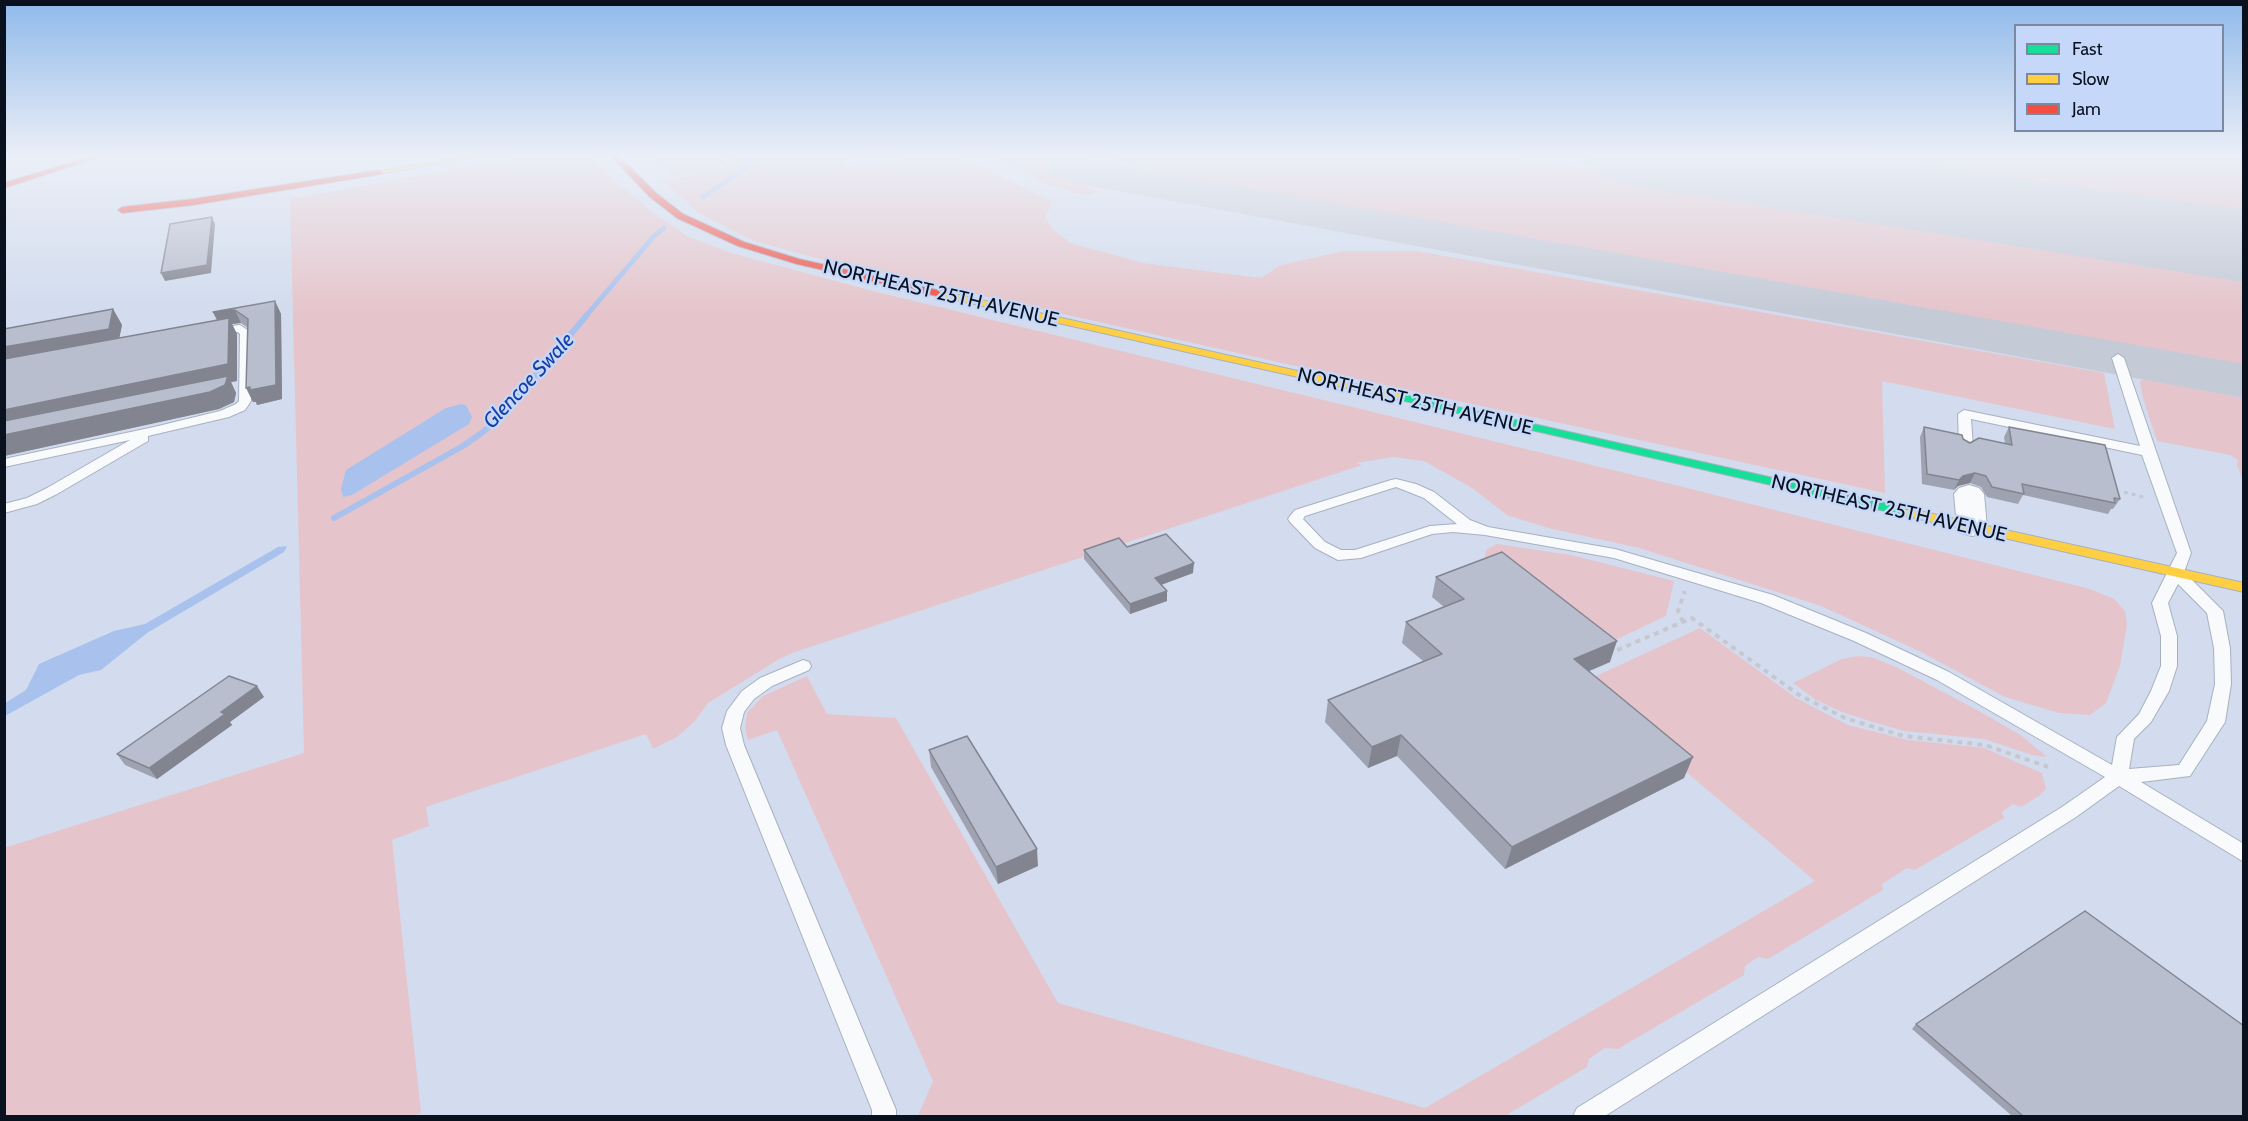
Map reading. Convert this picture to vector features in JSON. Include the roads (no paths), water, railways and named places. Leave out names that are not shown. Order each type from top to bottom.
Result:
[{"type":"main road","points":[[122,210],[146,207]]},
{"type":"main road","name":"NORTHEAST 25TH AVENUE","points":[[669,207],[680,216],[733,240],[797,261],[2244,588]]},
{"type":"street","points":[[1970,494],[1972,528]]},
{"type":"lane","points":[[4,463],[154,431],[224,414],[241,407],[245,401],[240,387],[246,333],[240,328],[208,333]]},
{"type":"lane","points":[[2118,358],[2184,553],[2160,603],[2169,636],[2169,666],[2160,691],[2145,718],[2126,737],[2119,777]]},
{"type":"lane","points":[[1966,447],[1964,414],[2148,452]]},
{"type":"lane","points":[[4,509],[32,501],[52,491],[154,431]]},
{"type":"lane","points":[[1485,531],[1465,523],[1429,495],[1411,486],[1396,483],[1300,513],[1295,519],[1320,545],[1338,555],[1356,555],[1430,530],[1453,528],[1485,531],[1614,554],[1691,574],[1812,617],[1943,676],[2119,777],[2244,854]]},
{"type":"lane","points":[[1585,1116],[2069,812],[2119,777],[2184,771],[2216,722],[2223,684],[2222,648],[2215,611],[2176,573]]},
{"type":"lane","points":[[803,666],[766,682],[748,695],[736,711],[731,728],[735,745],[884,1110],[884,1116]]},
{"type":"water","points":[[466,405],[472,417],[469,424],[352,495],[343,497],[341,489],[346,470],[446,408]]},
{"type":"water","points":[[287,546],[284,552],[147,633],[101,670],[79,675],[5,716],[5,703],[26,690],[39,664],[114,631],[145,624],[278,547]]},
{"type":"waterway","name":"Glencoe Swale","points":[[586,316],[654,236],[664,228]]},
{"type":"waterway","name":"Glencoe Swale","points":[[334,518],[463,446],[483,432],[504,413],[587,315]]}]
